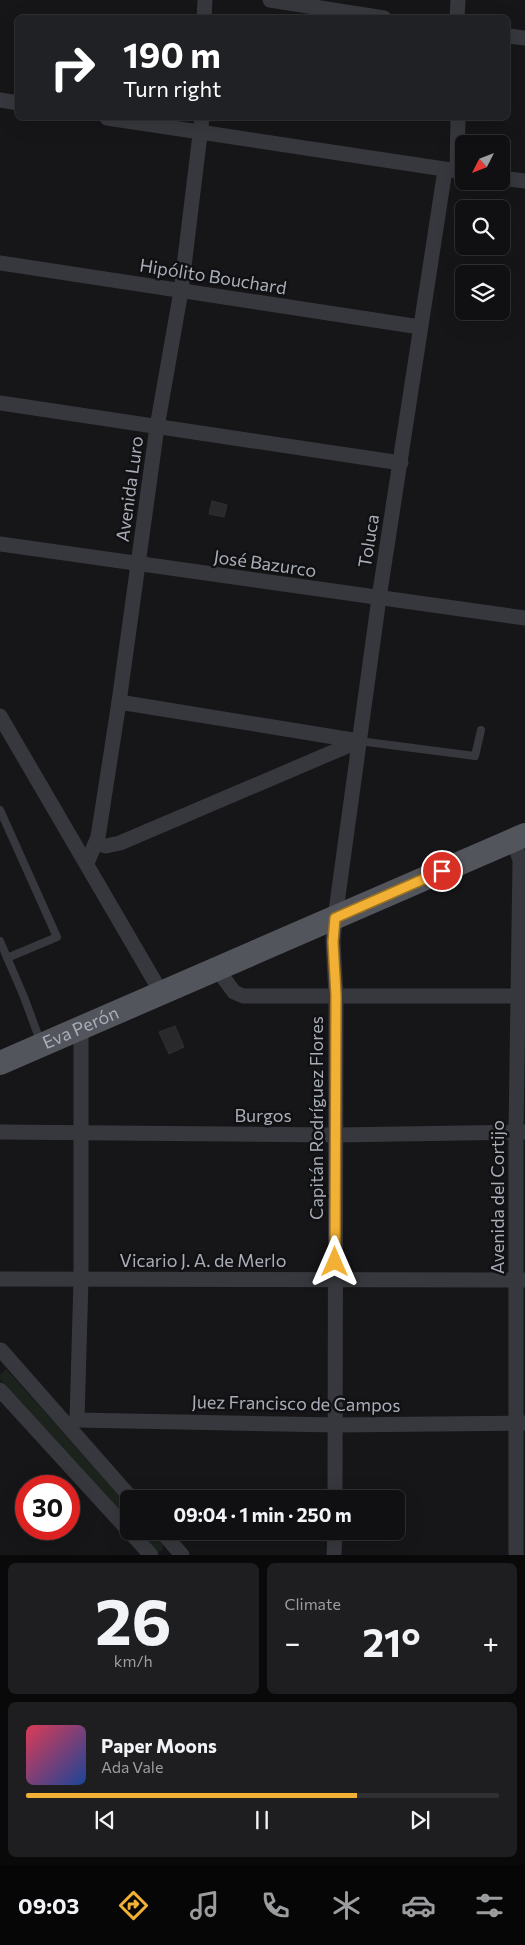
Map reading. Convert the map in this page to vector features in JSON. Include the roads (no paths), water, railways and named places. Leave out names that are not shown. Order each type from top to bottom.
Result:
[{"type":"main road","name":"Eva Perón","points":[[0,1063],[335,918],[521,849]]},
{"type":"street","points":[[204,15],[205,0]]},
{"type":"street","points":[[270,0],[365,15]]},
{"type":"street","points":[[457,15],[458,0]]},
{"type":"street","points":[[510,36],[525,38]]},
{"type":"street","points":[[0,100],[15,102]]},
{"type":"street","points":[[134,120],[201,125],[455,171]]},
{"type":"street","name":"Toluca","points":[[457,135],[458,120]]},
{"type":"street","name":"Avenida Luro","points":[[87,863],[96,844],[119,702],[157,427],[181,291],[201,125]]},
{"type":"street","name":"Toluca","points":[[335,918],[379,598],[401,463],[420,327],[455,171]]},
{"type":"street","points":[[510,179],[525,181]]},
{"type":"street","name":"Hipólito Bouchard","points":[[0,263],[420,327]]},
{"type":"street","points":[[0,403],[401,463]]},
{"type":"street","name":"José Bazurco","points":[[0,544],[138,565],[525,618]]},
{"type":"street","points":[[119,702],[359,741]]},
{"type":"street","points":[[0,716],[162,994]]},
{"type":"street","points":[[96,844],[106,846],[120,843],[359,741]]},
{"type":"street","name":"Avenida del Cortijo","points":[[516,1555],[521,1423],[521,849]]},
{"type":"street","name":"Capitán Rodríguez Flores","points":[[335,918],[333,942],[336,995],[335,1280],[337,1425],[335,1490]]},
{"type":"street","points":[[217,970],[234,992],[243,996],[522,996]]},
{"type":"street","points":[[74,1424],[81,1279],[81,1028]]},
{"type":"street","name":"Burgos","points":[[0,1132],[336,1135],[520,1132]]},
{"type":"street","name":"Vicario J. A. de Merlo","points":[[0,1279],[521,1280]]},
{"type":"street","points":[[0,1346],[74,1424],[125,1490]]},
{"type":"street","points":[[0,1390],[120,1521]]},
{"type":"street","name":"Juez Francisco de Campos","points":[[74,1424],[337,1425],[521,1423]]},
{"type":"street","points":[[137,1540],[150,1555]]},
{"type":"street","points":[[169,1540],[182,1555]]},
{"type":"street","points":[[334,1540],[334,1555]]},
{"type":"lane","points":[[359,741],[475,756],[480,730]]},
{"type":"lane","points":[[0,810],[57,937],[7,958]]},
{"type":"lane","points":[[0,941],[42,1045]]}]
